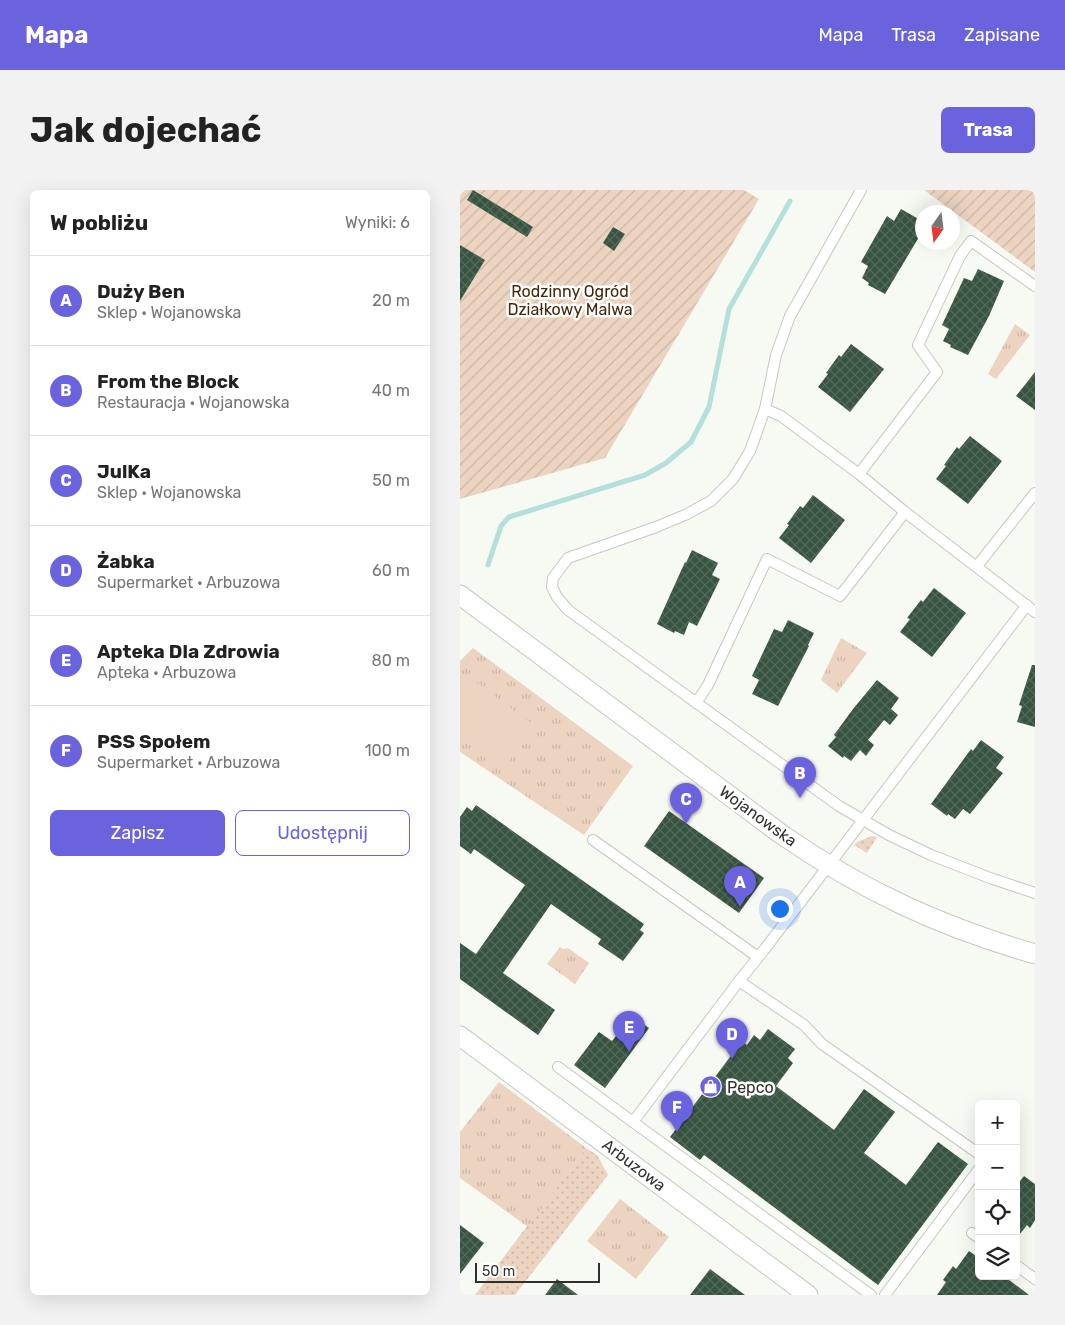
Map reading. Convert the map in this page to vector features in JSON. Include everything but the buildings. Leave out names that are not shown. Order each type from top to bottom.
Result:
[{"type":"street","name":"Wojanowska","points":[[460,595],[781,834],[829,866],[860,884],[936,921],[987,940],[1035,954]]},
{"type":"street","name":"Arbuzowa","points":[[460,1036],[808,1295]]},
{"type":"lane","points":[[862,190],[790,316],[776,355],[765,409],[750,451],[733,480],[711,501],[685,515],[568,558],[553,578],[552,587],[557,597],[568,610],[831,800],[863,820],[931,855],[1035,893]]},
{"type":"lane","points":[[859,474],[937,372],[918,345],[960,256],[971,241],[1035,286]]},
{"type":"lane","points":[[634,1122],[739,981],[863,820],[1031,609],[904,512],[859,474],[781,416],[765,409]]},
{"type":"lane","points":[[977,566],[1035,493]]},
{"type":"lane","points":[[696,703],[708,685],[766,560],[840,596],[904,512]]},
{"type":"lane","points":[[592,840],[758,957]]},
{"type":"lane","points":[[739,981],[804,1025],[822,1044],[975,1151]]},
{"type":"lane","points":[[558,1067],[872,1295]]},
{"type":"lane","points":[[885,1295],[975,1174]]},
{"type":"lane","points":[[1020,1269],[1035,1279]]},
{"type":"green space","name":"Rodzinny Ogród Działkowy Malwa","points":[[460,190],[744,190],[759,199],[605,458],[460,499]]},
{"type":"green space","points":[[924,190],[1035,190],[1035,272],[960,217],[960,205],[944,205]]},
{"type":"green space","points":[[1015,324],[1030,335],[996,379],[988,374]]},
{"type":"green space","points":[[841,638],[867,653],[837,693],[821,680]]},
{"type":"green space","points":[[473,648],[633,766],[584,835],[460,752],[460,661]]},
{"type":"green space","points":[[466,675],[535,726],[503,769],[460,737],[460,683]]},
{"type":"green space","points":[[872,836],[877,837],[867,853],[854,845],[857,842]]},
{"type":"green space","points":[[560,947],[563,949],[568,948],[589,963],[575,984],[547,964]]},
{"type":"green space","points":[[499,1082],[586,1148],[528,1227],[460,1178],[460,1132]]},
{"type":"green space","points":[[586,1148],[597,1155],[608,1175],[515,1295],[475,1295]]},
{"type":"green space","points":[[620,1199],[669,1237],[636,1279],[587,1241]]},
{"type":"waterway","points":[[488,565],[501,526],[509,517],[645,475],[666,463],[691,442],[709,407],[729,309],[790,201]]},
{"type":"place","name":"From the Block","points":[[800,798]]},
{"type":"place","name":"JulKa","points":[[686,824]]},
{"type":"place","name":"Duży Ben","points":[[740,907]]},
{"type":"place","name":"Apteka Dla Zdrowia","points":[[629,1052]]},
{"type":"place","name":"Żabka","points":[[732,1059]]},
{"type":"place","name":"Pepco","points":[[711,1087]]},
{"type":"place","name":"PSS Społem","points":[[677,1132]]}]
